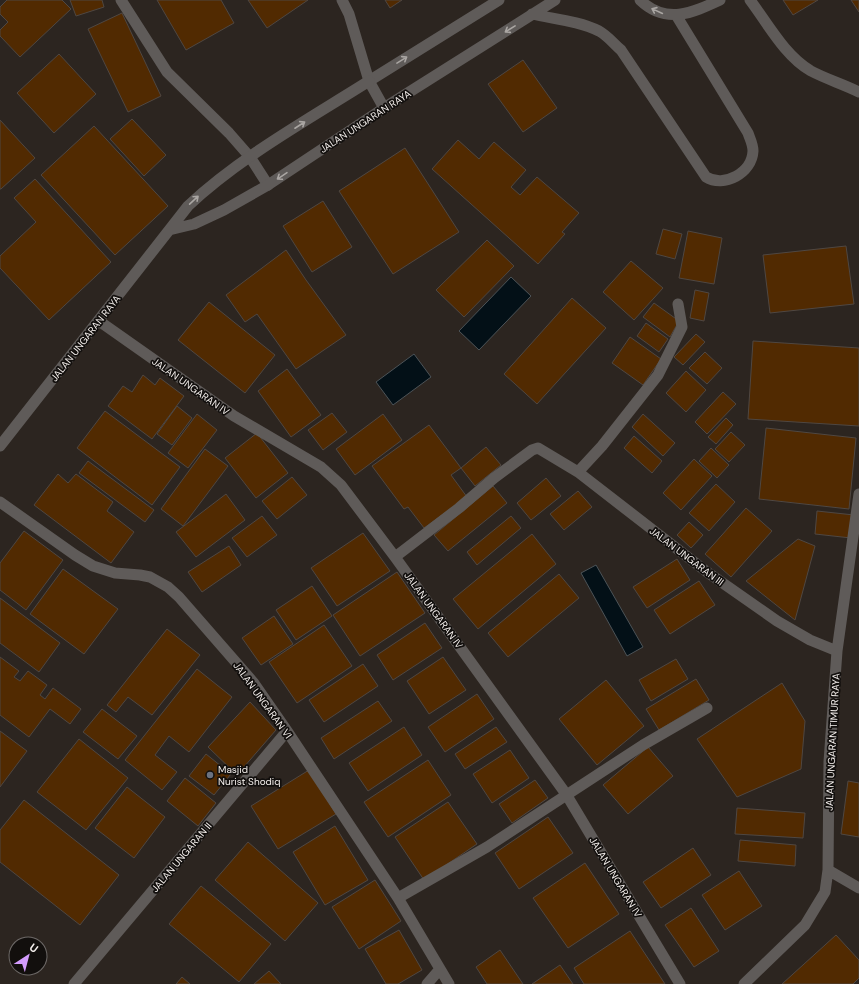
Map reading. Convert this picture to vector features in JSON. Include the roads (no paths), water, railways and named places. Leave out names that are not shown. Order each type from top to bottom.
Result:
[{"type":"street","points":[[121,0],[167,72],[216,118],[250,157],[268,185]]},
{"type":"street","points":[[342,0],[349,14],[369,81],[384,108]]},
{"type":"street","name":"JALAN UNGARAN RAYA","points":[[0,446],[188,206],[198,196],[250,157],[499,0]]},
{"type":"street","name":"JALAN UNGARAN RAYA","points":[[169,230],[194,224],[209,218],[268,185],[384,108],[555,0]]},
{"type":"street","points":[[640,0],[648,7],[661,14],[676,15],[688,13],[720,0]]},
{"type":"street","points":[[750,0],[790,55],[798,62],[820,76],[859,92]]},
{"type":"street","points":[[532,14],[584,25],[601,32],[612,40],[621,50],[706,177],[716,182],[728,180],[739,175],[748,164],[753,152],[751,142],[748,133],[676,15]]},
{"type":"street","points":[[578,472],[602,446],[658,376],[682,327],[678,304]]},
{"type":"street","name":"JALAN UNGARAN IV","points":[[99,321],[234,416],[321,467],[341,485],[395,557],[566,794],[680,984]]},
{"type":"street","name":"JALAN UNGARAN III","points":[[395,557],[532,450],[538,448],[578,472],[707,572],[770,616],[810,640],[837,651]]},
{"type":"street","name":"JALAN UNGARAN TIMUR RAYA","points":[[744,984],[805,925],[825,892],[828,870],[829,762],[837,651],[859,494]]},
{"type":"street","name":"JALAN UNGARAN VI","points":[[0,502],[93,566],[115,573],[150,577],[168,587],[179,597],[253,682],[398,898],[449,984]]},
{"type":"street","points":[[398,898],[487,847],[643,745],[707,708]]},
{"type":"street","name":"JALAN UNGARAN II","points":[[74,984],[287,731]]},
{"type":"street","points":[[828,870],[859,888]]},
{"type":"street","points":[[427,984],[440,969]]},
{"type":"place","name":"Masjid Nurist Shodiq","points":[[210,775]]}]
